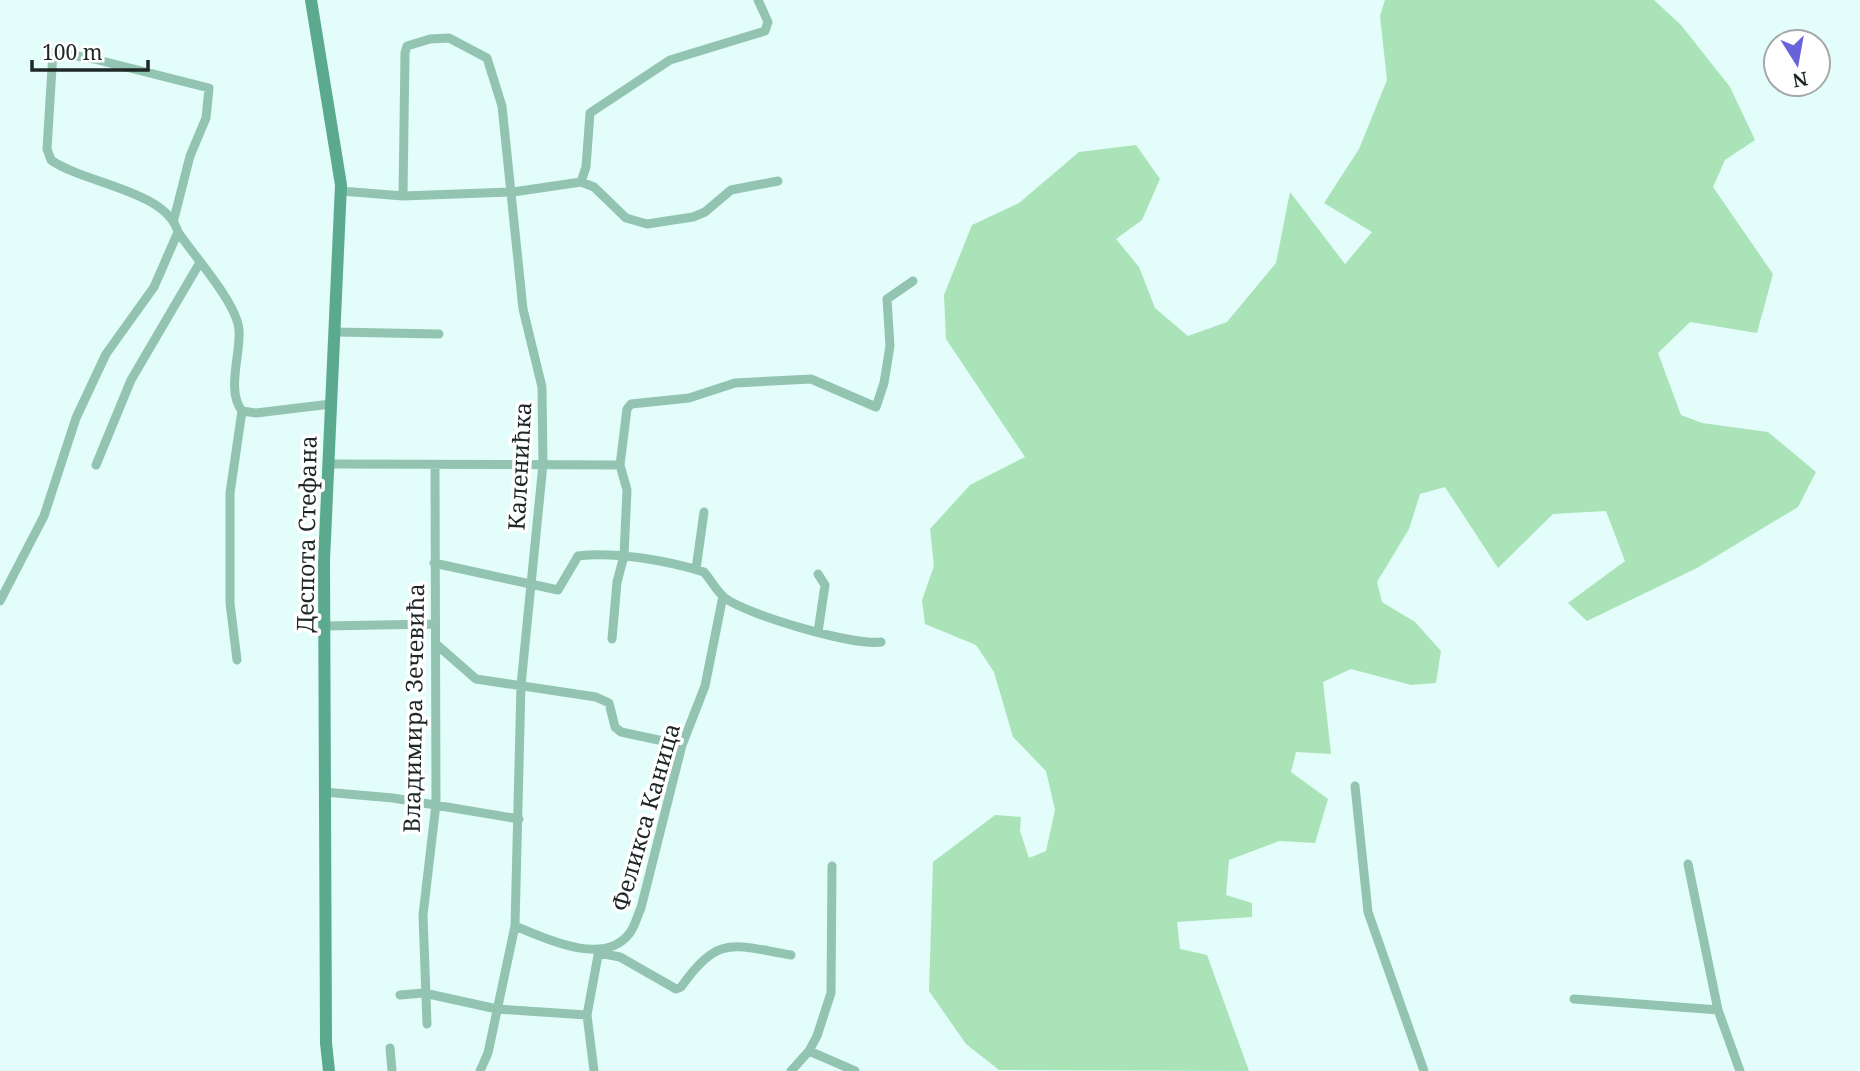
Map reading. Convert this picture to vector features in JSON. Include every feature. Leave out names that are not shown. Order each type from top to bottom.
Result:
[{"type":"main road","name":"Деспота Стефана","points":[[311,0],[341,191],[328,464],[324,626],[326,1043],[329,1071]]},
{"type":"street","points":[[581,182],[586,167],[590,113],[670,60],[765,30],[768,22],[758,0]]},
{"type":"street","name":"Каленићка","points":[[403,196],[407,46],[449,37],[486,58],[493,71],[502,106],[513,192],[523,309],[541,387],[543,464],[521,685],[515,926],[488,1053],[480,1071]]},
{"type":"street","points":[[174,219],[150,202],[51,160],[47,149],[53,52],[94,59],[209,88],[206,118],[190,156],[174,219],[178,232],[237,320],[236,404],[242,411],[256,413],[331,404]]},
{"type":"street","points":[[341,191],[403,196],[513,192],[581,182],[594,187],[626,218],[647,224],[693,217],[705,212],[731,190],[778,181]]},
{"type":"street","points":[[0,601],[44,516],[76,418],[106,354],[154,287],[178,232]]},
{"type":"street","points":[[96,465],[131,380],[199,264]]},
{"type":"street","points":[[612,639],[617,582],[624,556],[627,490],[620,465],[627,409],[631,404],[689,398],[735,383],[811,379],[876,407],[884,383],[890,346],[887,299],[913,281]]},
{"type":"street","points":[[335,332],[439,334]]},
{"type":"street","points":[[237,660],[230,603],[230,493],[242,411]]},
{"type":"street","points":[[328,464],[620,465]]},
{"type":"street","name":"Владимира Зечевића","points":[[427,1024],[423,915],[436,804],[435,465]]},
{"type":"street","points":[[696,569],[704,512]]},
{"type":"street","points":[[434,563],[558,590],[578,556],[624,556],[704,572],[723,596],[737,605],[818,632],[881,642]]},
{"type":"street","points":[[818,574],[825,585],[818,632]]},
{"type":"street","name":"Феликса Каница","points":[[599,950],[623,940],[630,933],[641,908],[682,745],[705,686],[723,596]]},
{"type":"street","points":[[324,626],[435,624]]},
{"type":"street","points":[[436,644],[476,680],[596,698],[609,703],[615,727],[621,732],[682,745]]},
{"type":"street","points":[[1355,786],[1368,912],[1424,1071]]},
{"type":"street","points":[[324,792],[436,804],[519,819]]},
{"type":"street","points":[[1688,864],[1718,1010],[1740,1071]]},
{"type":"street","points":[[791,1071],[809,1051],[831,993],[832,866]]},
{"type":"street","points":[[515,926],[563,946],[599,950],[620,957],[676,989],[681,987],[703,958],[716,950],[747,947],[791,955]]},
{"type":"street","points":[[594,1071],[587,1014],[599,950]]},
{"type":"street","points":[[400,995],[424,993],[497,1009],[587,1014]]},
{"type":"street","points":[[1574,999],[1718,1010]]},
{"type":"street","points":[[390,1048],[392,1071]]},
{"type":"street","points":[[809,1051],[855,1071]]},
{"type":"green space","points":[[1385,0],[1654,0],[1681,25],[1730,87],[1755,140],[1725,160],[1713,187],[1773,274],[1757,333],[1690,322],[1658,353],[1681,415],[1702,423],[1768,432],[1816,472],[1798,507],[1697,568],[1587,621],[1568,603],[1625,561],[1606,511],[1553,514],[1498,568],[1445,487],[1420,494],[1409,529],[1377,582],[1382,602],[1415,622],[1441,651],[1436,683],[1411,685],[1351,669],[1323,682],[1331,754],[1296,752],[1291,772],[1328,799],[1315,843],[1279,841],[1229,860],[1226,895],[1252,903],[1252,917],[1177,922],[1180,949],[1207,955],[1249,1071],[999,1070],[966,1044],[929,991],[933,862],[995,815],[1021,817],[1020,831],[1029,858],[1046,851],[1055,810],[1046,771],[1013,737],[994,672],[976,645],[925,624],[922,600],[934,566],[930,529],[970,485],[1025,457],[946,339],[944,295],[972,225],[1019,203],[1079,152],[1136,145],[1160,179],[1142,220],[1116,239],[1139,267],[1155,308],[1188,336],[1227,322],[1276,263],[1290,192],[1345,264],[1372,232],[1324,203],[1359,149],[1387,80],[1380,16]]}]
